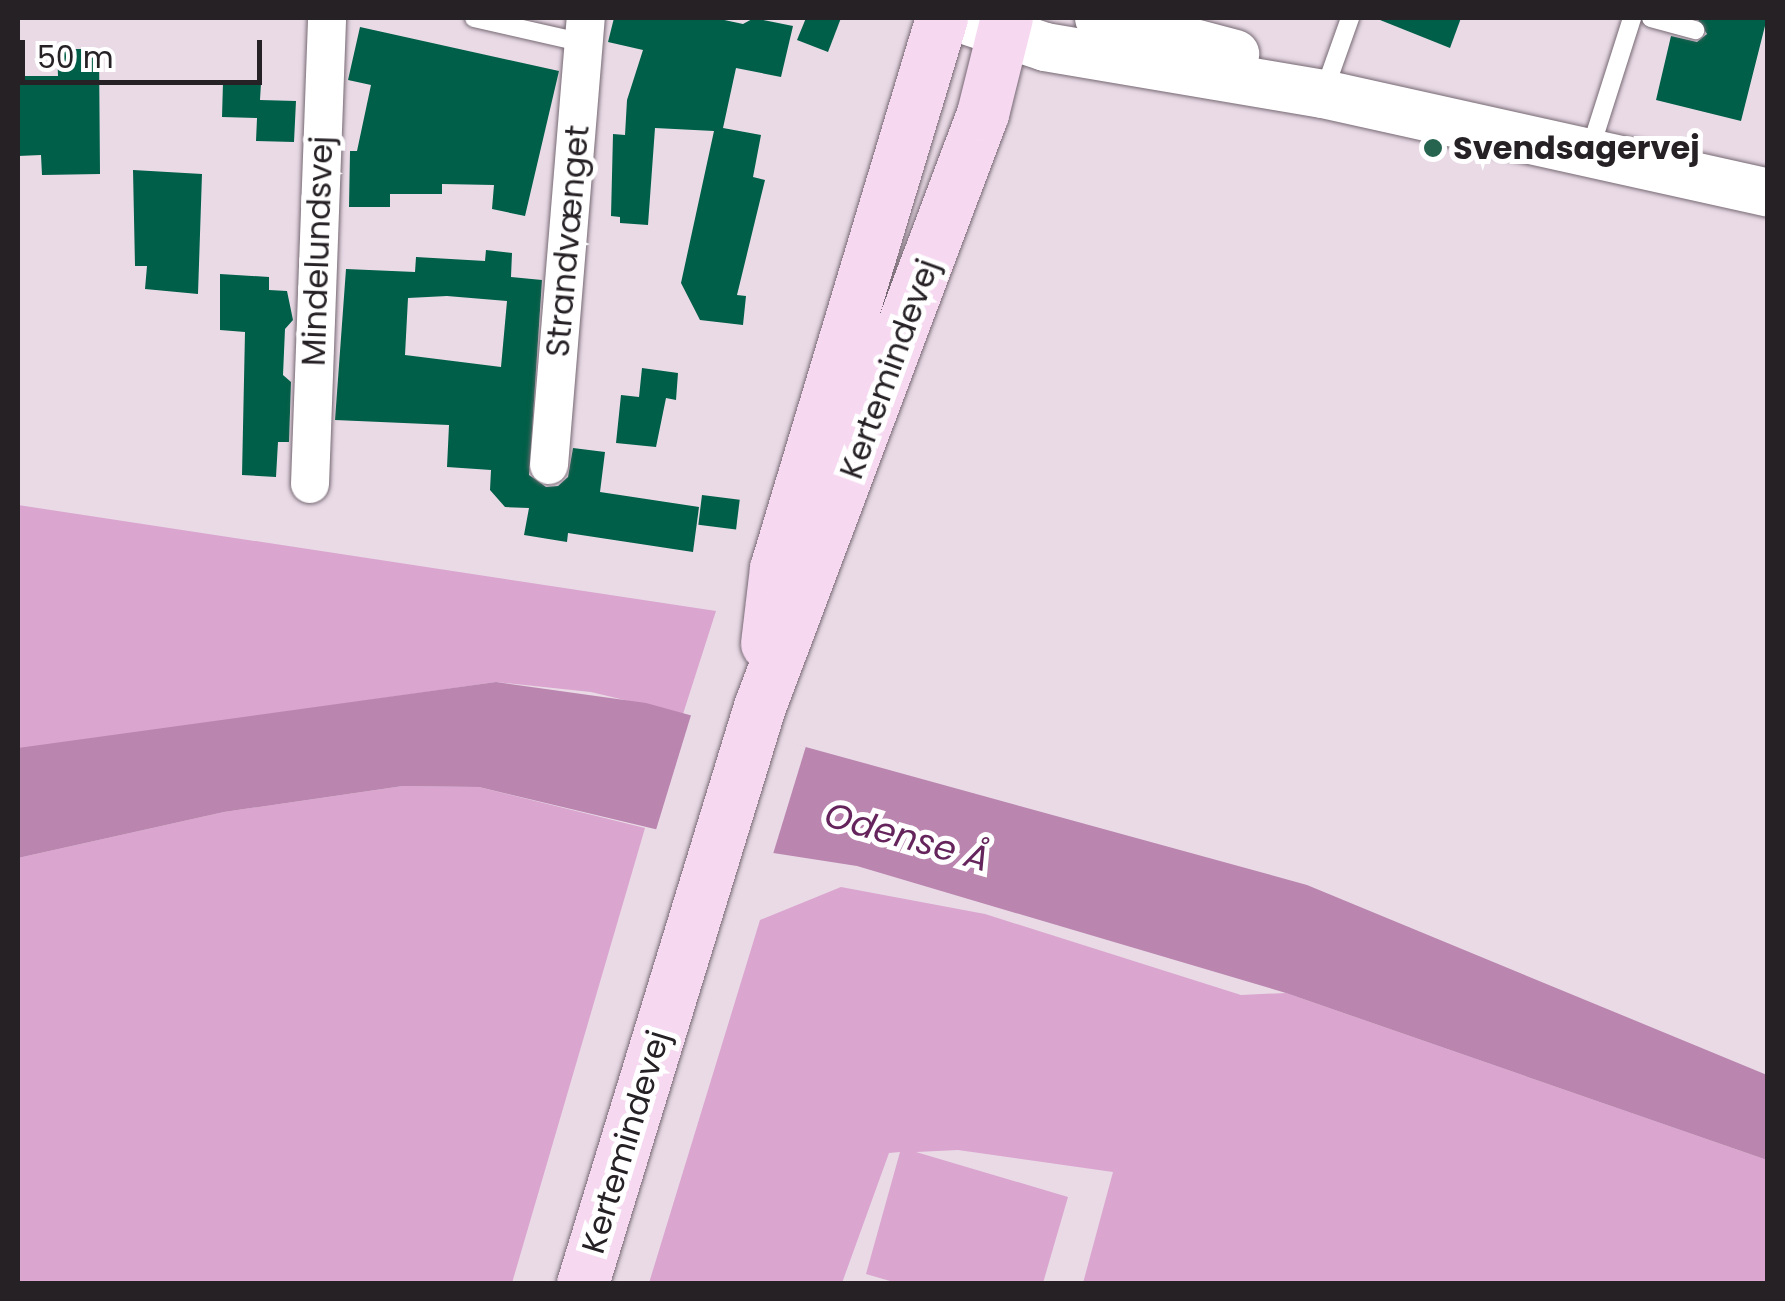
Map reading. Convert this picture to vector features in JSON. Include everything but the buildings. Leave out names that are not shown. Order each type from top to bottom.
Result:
[{"type":"main road","name":"Kertemindevej","points":[[582,1284],[758,714],[833,526],[977,20]]},
{"type":"main road","name":"Kertemindevej","points":[[758,714],[776,569],[977,20]]},
{"type":"street","name":"Mindelundsvej","points":[[310,484],[327,18]]},
{"type":"street","points":[[1099,18],[1279,65],[1323,94]]},
{"type":"street","points":[[977,20],[1045,47],[1323,94],[1768,193]]},
{"type":"street","name":"Strandvænget","points":[[550,465],[585,30]]},
{"type":"lane","points":[[474,18],[585,30]]},
{"type":"lane","points":[[1323,94],[1350,18]]},
{"type":"lane","points":[[1589,154],[1632,18]]},
{"type":"lane","points":[[1651,18],[1695,30]]},
{"type":"shaded area","points":[[18,505],[716,611],[683,714],[591,692],[496,682],[18,750]]},
{"type":"shaded area","points":[[403,786],[479,787],[645,828],[512,1283],[18,1284],[18,858],[224,812]]},
{"type":"shaded area","points":[[841,887],[985,914],[1241,995],[1286,993],[1767,1160],[1767,1283],[1083,1283],[1113,1172],[958,1150],[916,1152],[1068,1197],[1043,1283],[897,1283],[866,1274],[900,1152],[889,1153],[842,1283],[649,1283],[760,920]]},
{"type":"water","name":"Odense Å","points":[[496,682],[646,703],[1307,885],[1767,1075],[1767,1160],[1286,993],[857,866],[722,845],[479,787],[403,786],[224,812],[18,858],[18,748]]},
{"type":"pier","points":[[692,712],[806,747],[768,869],[655,834]]},
{"type":"place","name":"Svendsagervej","points":[[1433,148]]}]
